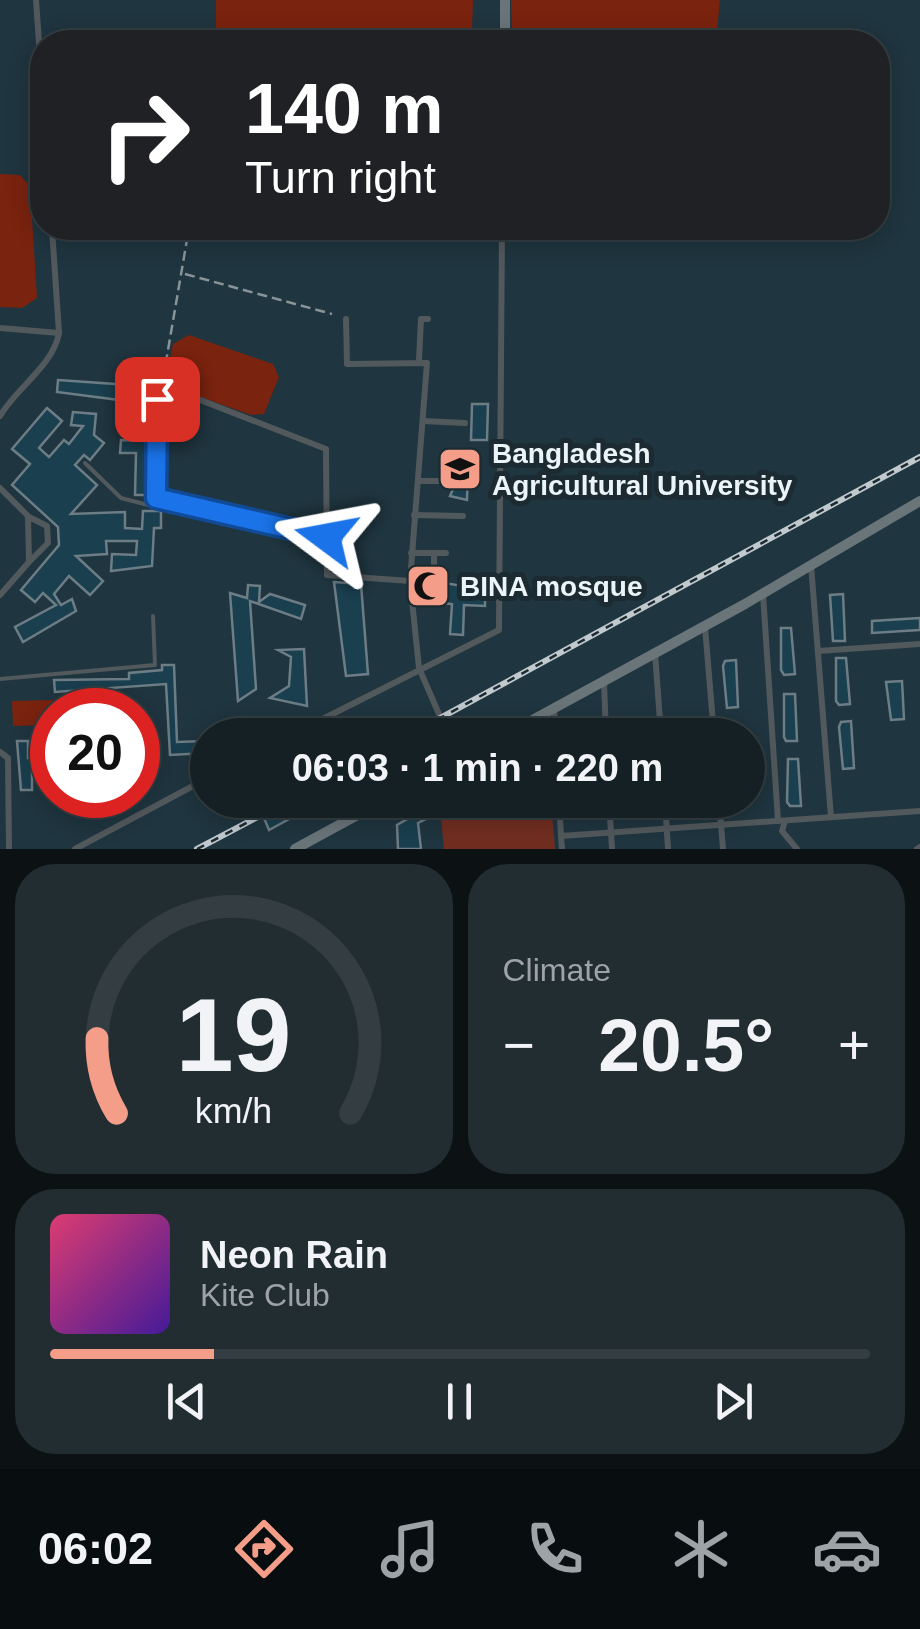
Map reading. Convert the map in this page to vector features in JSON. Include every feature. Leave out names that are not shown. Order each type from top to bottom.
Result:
[{"type":"street","points":[[36,0],[38,30]]},
{"type":"street","points":[[505,0],[506,30]]},
{"type":"street","points":[[0,416],[15,392],[56,349],[59,332],[53,240]]},
{"type":"street","points":[[323,718],[499,630],[502,240]]},
{"type":"street","points":[[419,360],[421,318],[428,319]]},
{"type":"street","points":[[346,319],[347,364],[419,360],[427,363],[410,581],[419,668],[441,718]]},
{"type":"street","points":[[0,328],[59,332]]},
{"type":"street","points":[[162,385],[326,450],[326,576],[410,581]]},
{"type":"street","points":[[424,421],[465,423]]},
{"type":"street","points":[[418,481],[449,481]]},
{"type":"street","points":[[0,488],[28,516],[46,526],[48,543],[0,596]]},
{"type":"street","points":[[536,718],[763,594],[920,501]]},
{"type":"street","points":[[28,516],[29,562]]},
{"type":"street","points":[[413,516],[462,516]]},
{"type":"street","points":[[411,553],[446,553]]},
{"type":"street","points":[[434,553],[434,568]]},
{"type":"street","points":[[811,565],[831,817]]},
{"type":"street","points":[[763,594],[782,831],[796,849]]},
{"type":"street","points":[[705,626],[713,718]]},
{"type":"street","points":[[818,651],[920,644]]},
{"type":"street","points":[[655,653],[660,718]]},
{"type":"street","points":[[604,681],[605,718]]},
{"type":"street","points":[[554,708],[555,718]]},
{"type":"street","points":[[0,752],[8,758],[9,849]]},
{"type":"street","points":[[75,849],[190,788]]},
{"type":"street","points":[[561,836],[920,811]]},
{"type":"street","points":[[294,849],[352,818]]},
{"type":"street","points":[[560,818],[562,849]]},
{"type":"street","points":[[610,818],[612,849]]},
{"type":"street","points":[[666,818],[668,849]]},
{"type":"street","points":[[720,818],[722,849]]},
{"type":"lane","points":[[85,463],[121,498],[156,507],[157,399],[162,385]]},
{"type":"lane","points":[[156,498],[326,537]]},
{"type":"lane","points":[[0,679],[154,665],[153,616]]},
{"type":"path","points":[[162,385],[187,240]]},
{"type":"path","points":[[183,274],[332,314]]},
{"type":"shaded area","name":"Bangladesh Agricultural University","points":[[0,0],[920,0],[920,849],[0,849]]},
{"type":"shaded area","points":[[216,0],[473,0],[472,30],[216,30]]},
{"type":"shaded area","points":[[511,0],[720,0],[717,30],[512,30]]},
{"type":"shaded area","points":[[0,174],[20,175],[30,186],[30,240],[33,240],[37,298],[22,308],[0,307]]},
{"type":"shaded area","points":[[189,335],[273,364],[279,377],[264,414],[251,415],[170,386],[166,376],[173,344]]},
{"type":"shaded area","points":[[12,701],[30,701],[30,726],[13,726]]},
{"type":"shaded area","points":[[441,818],[552,818],[555,849],[444,849]]},
{"type":"building","points":[[58,380],[129,385],[127,401],[57,392]]},
{"type":"building","points":[[472,404],[488,404],[487,440],[471,440]]},
{"type":"building","points":[[47,408],[62,421],[39,448],[49,457],[64,440],[69,444],[83,426],[71,425],[73,412],[96,414],[94,435],[104,443],[90,460],[84,455],[75,465],[97,485],[71,514],[125,512],[125,528],[142,529],[143,511],[161,511],[161,528],[154,528],[152,566],[111,571],[112,554],[136,555],[137,541],[106,541],[107,554],[76,556],[103,581],[90,595],[69,576],[54,594],[61,605],[72,599],[76,611],[23,642],[15,627],[56,605],[43,593],[35,602],[21,590],[59,545],[58,527],[12,485],[30,464],[12,449]]},
{"type":"building","points":[[121,440],[148,441],[150,495],[135,495],[136,453],[120,453]]},
{"type":"building","points":[[468,461],[467,500],[450,496],[456,482],[450,463]]},
{"type":"building","points":[[418,568],[438,574],[439,582],[485,590],[485,606],[464,605],[463,635],[450,634],[452,604],[442,603],[442,596],[418,595]]},
{"type":"building","points":[[334,582],[361,584],[368,674],[346,676]]},
{"type":"building","points":[[248,585],[260,586],[259,602],[270,594],[305,605],[301,619],[250,601],[256,689],[238,701],[230,593],[247,598]]},
{"type":"building","points":[[843,594],[845,641],[833,641],[830,595]]},
{"type":"building","points":[[920,618],[920,630],[872,633],[872,621]]},
{"type":"building","points":[[781,628],[791,628],[795,674],[784,675],[781,670]]},
{"type":"building","points":[[304,649],[307,706],[270,698],[289,686],[291,657],[278,650]]},
{"type":"building","points":[[836,658],[846,658],[850,704],[839,705],[836,701]]},
{"type":"building","points":[[736,660],[738,707],[727,708],[723,666],[725,661]]},
{"type":"building","points":[[162,665],[174,665],[177,742],[190,742],[190,754],[170,755],[166,684],[55,688],[54,680],[129,679],[129,673],[162,670]]},
{"type":"building","points":[[902,681],[904,719],[891,720],[886,682]]},
{"type":"building","points":[[784,694],[795,694],[797,741],[786,741],[784,737]]},
{"type":"building","points":[[851,721],[854,768],[843,769],[839,727],[841,722]]},
{"type":"building","points":[[17,741],[28,741],[30,790],[21,790]]},
{"type":"building","points":[[788,759],[798,759],[801,806],[790,806],[787,802]]},
{"type":"building","points":[[264,818],[291,818],[269,830]]},
{"type":"building","points":[[409,818],[428,818],[418,823],[421,849],[398,849],[397,825]]},
{"type":"railway","points":[[440,718],[920,457]]},
{"type":"railway","points":[[197,849],[256,818]]},
{"type":"place","name":"Bangladesh Agricultural University","points":[[460,469]]},
{"type":"place","name":"BINA mosque","points":[[428,586]]},
{"type":"route","points":[[157,399],[156,498],[326,537]]}]
